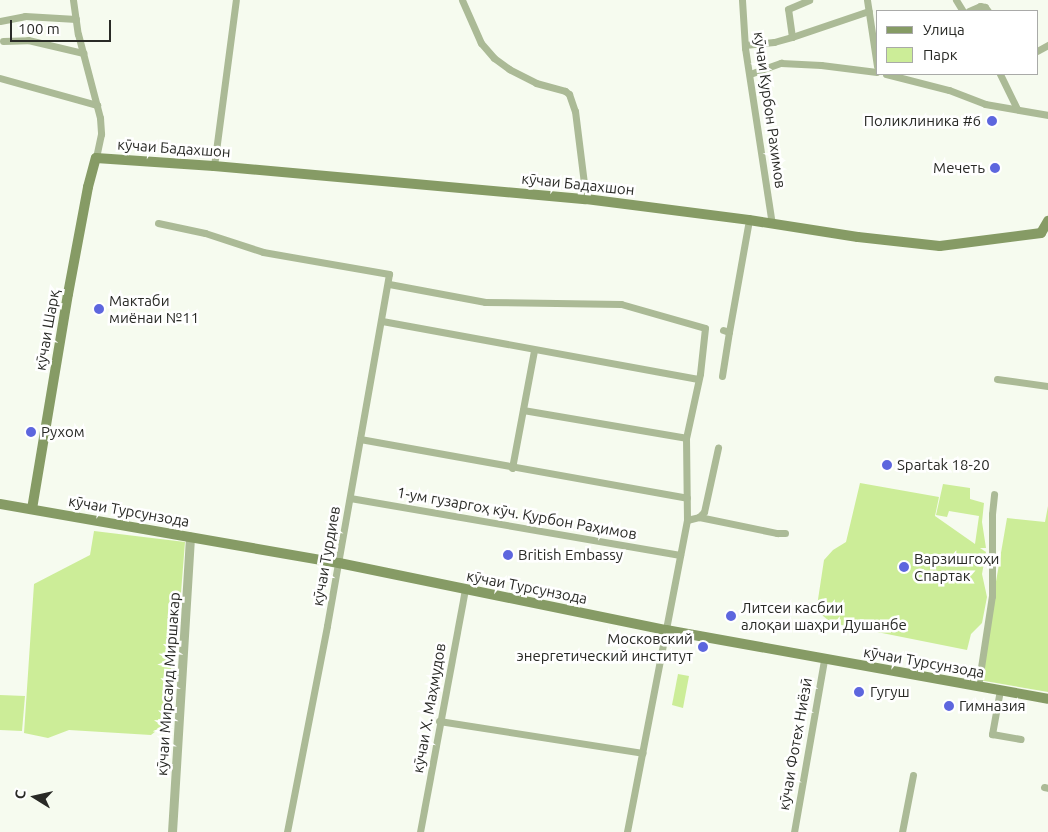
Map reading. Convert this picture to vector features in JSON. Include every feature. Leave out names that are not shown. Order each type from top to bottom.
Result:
[{"type":"main road","name":"кӯчаи Бадахшон","points":[[96,158],[214,166],[586,199],[749,220],[858,237],[940,246],[1041,232],[1048,221]]},
{"type":"main road","name":"кӯчаи Шарқ","points":[[32,510],[69,285],[88,187],[96,158]]},
{"type":"main road","name":"кӯчаи Турсунзода","points":[[0,504],[339,563],[666,630],[1048,699]]},
{"type":"street","points":[[73,0],[83,53],[97,105],[100,134],[96,158]]},
{"type":"street","points":[[214,166],[236,0]]},
{"type":"street","points":[[462,0],[481,43],[494,58],[509,70],[536,83],[565,91],[569,94],[575,111],[586,199]]},
{"type":"street","name":"кӯчаи Курбон Рахимов","points":[[742,0],[745,45],[772,224]]},
{"type":"street","points":[[792,37],[788,9],[809,0]]},
{"type":"street","points":[[867,0],[876,59]]},
{"type":"street","points":[[971,10],[980,6],[985,7],[987,10]]},
{"type":"street","points":[[745,45],[774,42],[869,11]]},
{"type":"street","points":[[0,21],[25,16],[76,19]]},
{"type":"street","points":[[3,41],[28,40],[83,53]]},
{"type":"street","points":[[750,74],[781,63],[821,64],[876,72]]},
{"type":"street","points":[[890,75],[949,90],[986,104],[1048,114]]},
{"type":"street","points":[[1000,75],[1017,109]]},
{"type":"street","points":[[0,78],[97,105]]},
{"type":"street","points":[[722,376],[726,331],[749,220]]},
{"type":"street","points":[[158,223],[212,235],[263,252],[389,274],[388,284],[485,302],[631,306],[705,328],[686,438],[687,520],[627,832]]},
{"type":"street","name":"кӯчаи Турдиев","points":[[287,832],[339,563],[388,284]]},
{"type":"street","points":[[382,321],[697,379]]},
{"type":"street","points":[[512,468],[534,350]]},
{"type":"street","points":[[997,379],[1048,386]]},
{"type":"street","points":[[523,410],[686,438]]},
{"type":"street","points":[[360,439],[512,468],[687,498]]},
{"type":"street","points":[[699,517],[704,512],[718,448]]},
{"type":"street","points":[[978,687],[992,596],[992,514],[994,494]]},
{"type":"street","name":"1-ум гузаргоҳ кӯч. Қурбон Раҳимов","points":[[350,498],[680,555]]},
{"type":"street","points":[[687,520],[699,517],[785,533]]},
{"type":"street","name":"кӯчаи Мирсаид Миршакар","points":[[172,832],[190,537]]},
{"type":"street","name":"кӯчаи Х. Маҳмудов","points":[[420,832],[439,721],[465,590]]},
{"type":"street","name":"кӯчаи Фотех Ниёзӣ","points":[[794,832],[824,660]]},
{"type":"street","points":[[1000,690],[992,734],[1021,739]]},
{"type":"street","points":[[439,721],[643,753]]},
{"type":"street","points":[[902,832],[913,775]]},
{"type":"green space","name":"Варзишгоҳи Спартак","points":[[860,483],[939,497],[935,516],[975,544],[979,516],[949,511],[947,517],[936,515],[943,484],[970,488],[970,499],[984,503],[982,522],[986,548],[980,548],[986,552],[982,574],[987,597],[982,623],[971,634],[967,650],[832,623],[823,616],[817,606],[824,560],[833,550],[846,542]]},
{"type":"green space","points":[[1048,506],[1048,692],[979,680],[1007,518],[1045,522]]},
{"type":"green space","points":[[94,531],[185,542],[171,719],[151,735],[69,730],[48,738],[24,733],[34,584],[90,555]]},
{"type":"green space","points":[[678,674],[689,676],[683,708],[672,705]]},
{"type":"green space","points":[[0,695],[25,696],[22,731],[0,730]]},
{"type":"place","name":"Поликлиника #6","points":[[992,121]]},
{"type":"place","name":"Мечеть","points":[[995,168]]},
{"type":"place","name":"Мактаби миёнаи №11","points":[[99,309]]},
{"type":"place","name":"Рухом","points":[[31,432]]},
{"type":"place","name":"Spartak 18-20","points":[[887,465]]},
{"type":"place","name":"British Embassy","points":[[508,555]]},
{"type":"place","name":"Варзишгоҳи Спартак","points":[[904,567]]},
{"type":"place","name":"Литсеи касбии алоқаи шаҳри Душанбе","points":[[731,616]]},
{"type":"place","name":"Московский энергетический институт","points":[[703,647]]},
{"type":"place","name":"Гугуш","points":[[859,692]]},
{"type":"place","name":"Гимназия","points":[[949,706]]}]
